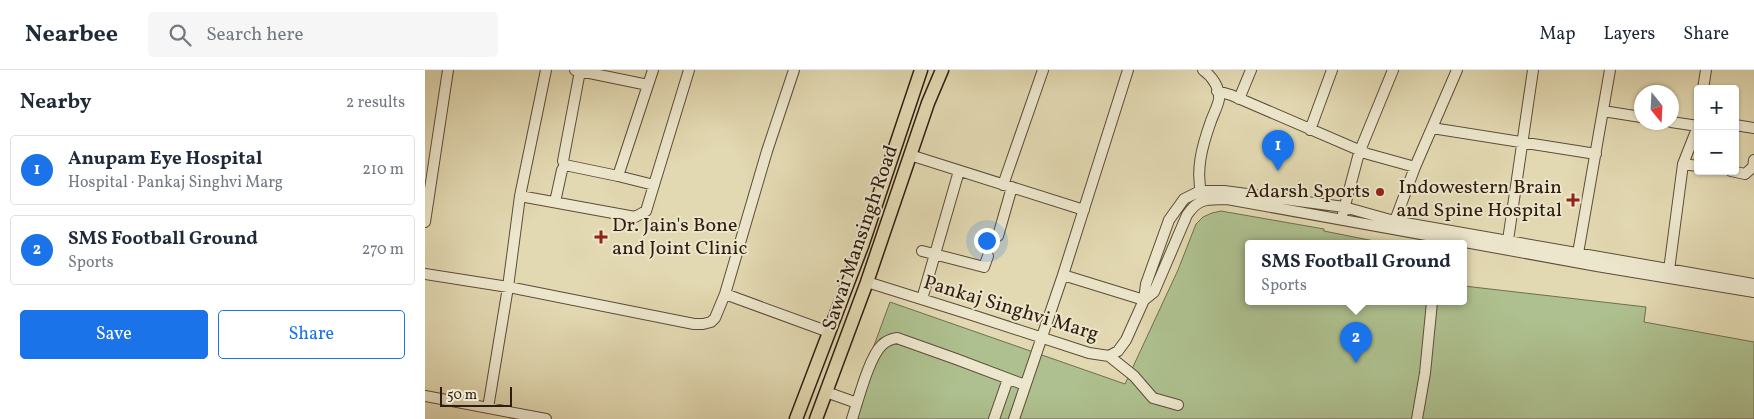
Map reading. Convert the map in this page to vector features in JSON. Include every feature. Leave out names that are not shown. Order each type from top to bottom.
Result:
[{"type":"main road","points":[[796,419],[863,246],[921,70]]},
{"type":"main road","name":"Sawai Mansingh Road","points":[[816,419],[867,282],[928,103],[942,70]]},
{"type":"street","points":[[425,222],[428,176],[448,70]]},
{"type":"street","points":[[488,408],[508,288],[520,196],[546,70]]},
{"type":"street","points":[[618,176],[653,70]]},
{"type":"street","points":[[520,196],[635,217],[646,211],[689,70]]},
{"type":"street","points":[[425,274],[693,324],[711,322],[715,318],[725,294],[767,151],[794,70]]},
{"type":"street","points":[[998,236],[1007,186],[1043,70]]},
{"type":"street","points":[[1014,419],[1063,275],[1128,70]]},
{"type":"street","points":[[1201,196],[1199,161],[1219,100],[1215,83],[1208,73],[1203,70]]},
{"type":"street","points":[[1239,99],[1251,70]]},
{"type":"street","points":[[1310,130],[1330,70]]},
{"type":"street","points":[[1341,219],[1360,151],[1393,70]]},
{"type":"street","points":[[1393,225],[1415,167],[1457,70]]},
{"type":"street","points":[[1507,244],[1533,70]]},
{"type":"street","points":[[1577,258],[1610,70]]},
{"type":"street","points":[[1704,85],[1706,70]]},
{"type":"street","points":[[555,202],[562,170],[565,165],[563,160],[577,71],[648,85]]},
{"type":"street","points":[[1217,91],[1360,151],[1415,167]]},
{"type":"street","points":[[1603,111],[1634,116]]},
{"type":"street","points":[[1679,123],[1694,125]]},
{"type":"street","points":[[1739,126],[1754,128]]},
{"type":"street","points":[[1432,128],[1596,154]]},
{"type":"street","points":[[1669,270],[1683,164],[1696,130]]},
{"type":"street","points":[[910,155],[1084,210]]},
{"type":"street","points":[[1739,173],[1745,174],[1753,167],[1754,160]]},
{"type":"street","points":[[1683,164],[1694,165]]},
{"type":"street","points":[[565,165],[654,185]]},
{"type":"street","points":[[922,299],[959,171]]},
{"type":"street","points":[[1201,196],[1224,191],[1344,207],[1439,240]]},
{"type":"street","points":[[1201,196],[1507,244],[1754,292]]},
{"type":"street","name":"Pankaj Singhvi Marg","points":[[1144,300],[1154,292],[1187,216],[1201,196]]},
{"type":"street","name":"Pankaj Singhvi Marg","points":[[867,282],[1089,353],[1109,356],[1118,351],[1126,340],[1144,300],[1146,284],[1169,220],[1184,199],[1201,196]]},
{"type":"street","points":[[1467,242],[1507,244]]},
{"type":"street","points":[[922,250],[984,267],[988,256]]},
{"type":"street","points":[[1577,258],[1754,284]]},
{"type":"street","points":[[1063,275],[1144,300]]},
{"type":"street","points":[[725,294],[829,332]]},
{"type":"street","points":[[1417,419],[1425,373],[1432,305]]},
{"type":"street","points":[[851,419],[873,358],[882,345],[897,338],[1025,385]]},
{"type":"street","points":[[1109,356],[1134,376],[1153,398],[1177,405]]},
{"type":"street","points":[[994,419],[1008,379]]},
{"type":"street","points":[[826,392],[857,403]]},
{"type":"street","points":[[425,396],[546,419]]},
{"type":"green space","points":[[1221,211],[1324,229],[1324,231],[1369,240],[1245,240],[1245,305],[1467,305],[1467,286],[1646,307],[1644,322],[1754,342],[1754,419],[847,419],[890,302],[1125,384],[1178,270],[1196,224],[1203,217]]},
{"type":"place","name":"Anupam Eye Hospital","points":[[1278,171]]},
{"type":"place","name":"Adarsh Sports","points":[[1380,192]]},
{"type":"place","name":"Indowestern Brain and Spine Hospital","points":[[1573,200]]},
{"type":"place","name":"Dr. Jain's Bone and Joint Clinic","points":[[601,237]]},
{"type":"place","name":"SMS Football Ground","points":[[1356,363]]}]
